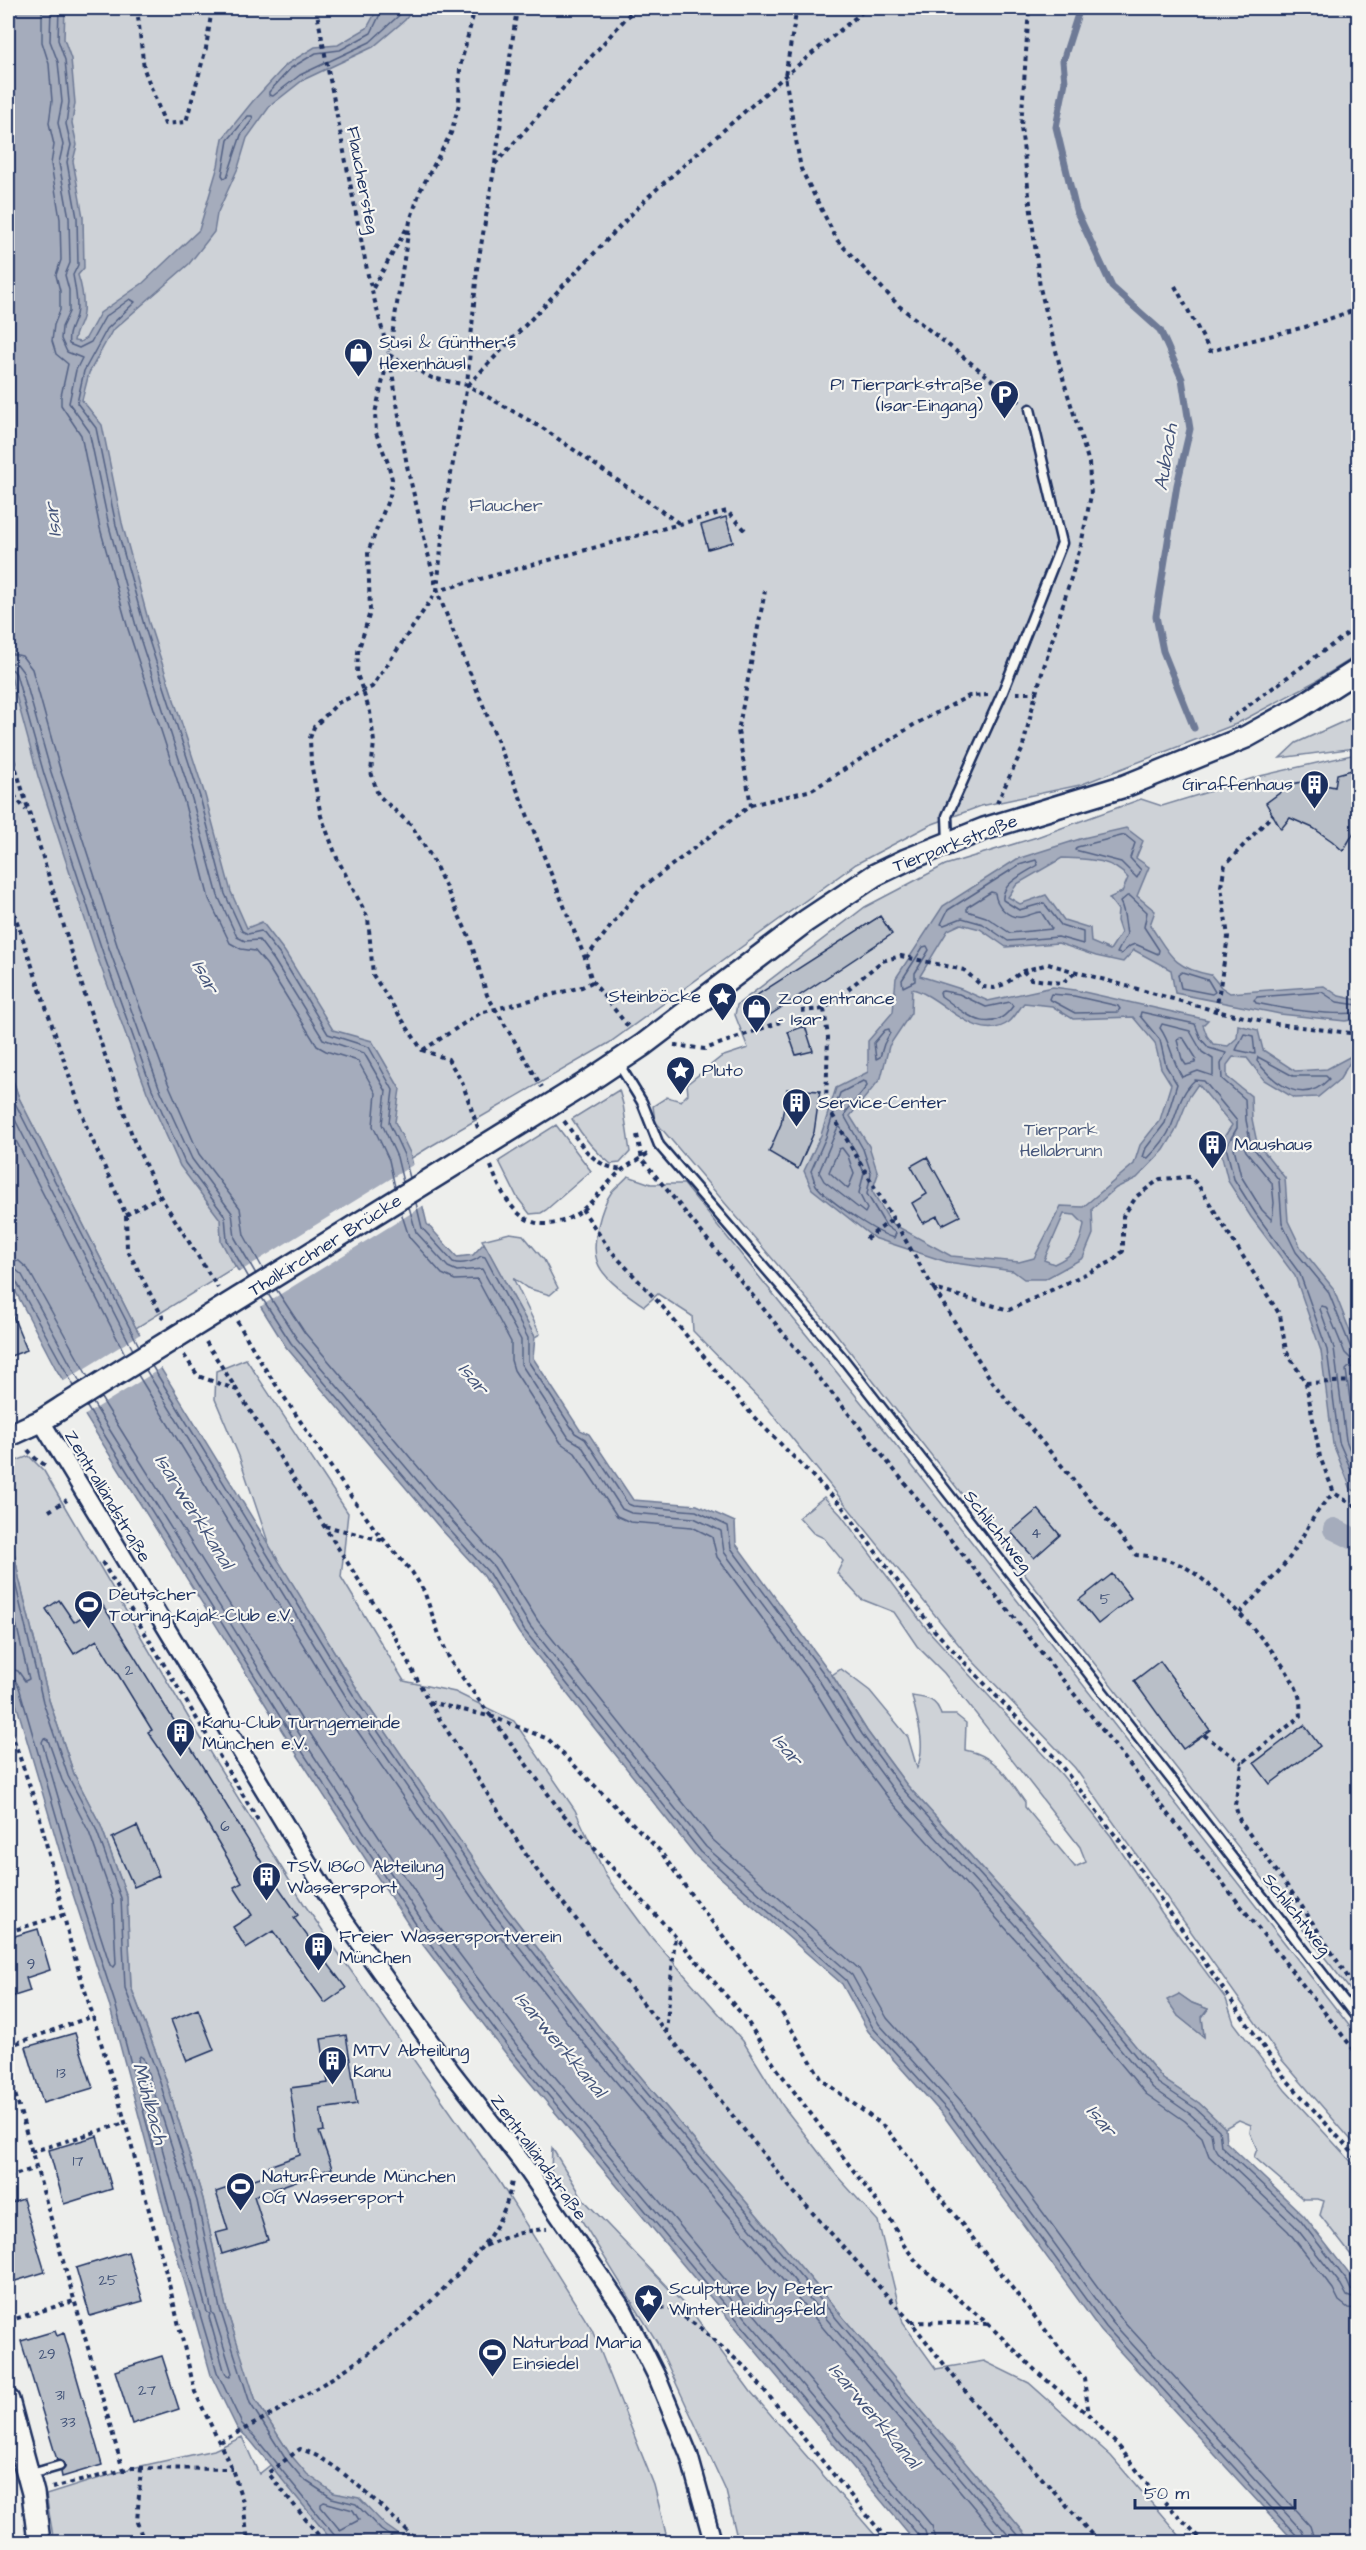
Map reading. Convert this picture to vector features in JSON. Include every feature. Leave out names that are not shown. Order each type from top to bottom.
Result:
[{"type":"street","name":"Tierparkstraße","points":[[586,1083],[618,1062],[840,897],[896,865],[984,829],[1125,786],[1246,737],[1359,670]]},
{"type":"street","name":"Thalkirchner Brücke","points":[[41,1421],[586,1083]]},
{"type":"street","points":[[9,1436],[41,1421]]},
{"type":"street","name":"Zentralländstraße","points":[[41,1421],[338,1912],[451,2071],[522,2162],[623,2309],[657,2377],[689,2455],[713,2542]]},
{"type":"street","points":[[8,2400],[30,2484],[39,2542]]},
{"type":"lane","points":[[948,843],[947,816],[1002,694],[1062,543],[1030,409]]},
{"type":"lane","name":"Schlichtweg","points":[[618,1062],[642,1102],[659,1145],[842,1356],[1359,2019]]},
{"type":"lane","points":[[30,2484],[59,2466]]},
{"type":"path","points":[[137,8],[144,69],[165,124],[186,122],[206,48],[212,8]]},
{"type":"path","name":"Flauchersteg","points":[[316,8],[368,275],[389,356]]},
{"type":"path","points":[[475,8],[460,67],[459,104],[451,133],[420,191],[410,221],[389,356],[375,413],[376,433],[392,479],[390,495],[368,552],[370,612],[358,651],[357,674],[370,712],[374,742],[371,772],[378,795],[411,825],[432,858],[470,939],[487,995],[495,1010]]},
{"type":"path","points":[[480,1133],[462,1082],[448,1059],[422,1050],[373,975],[368,918],[337,858],[321,816],[311,763],[310,738],[314,727],[338,703],[372,687],[437,591],[445,507],[467,385],[477,269],[495,164],[517,8]]},
{"type":"path","points":[[495,164],[635,8]]},
{"type":"path","points":[[797,8],[785,76],[801,169],[837,240],[899,306],[1030,409]]},
{"type":"path","points":[[467,385],[649,196],[785,76],[867,8]]},
{"type":"path","points":[[1029,8],[1021,127],[1040,288],[1064,382]]},
{"type":"path","points":[[373,288],[410,221]]},
{"type":"path","points":[[1175,286],[1210,351],[1305,327],[1359,309]]},
{"type":"path","points":[[389,356],[432,378],[467,385],[544,429],[680,524]]},
{"type":"path","points":[[389,356],[407,466],[437,591],[585,958],[592,981],[634,1034]]},
{"type":"path","points":[[437,591],[727,511],[745,530]]},
{"type":"path","points":[[751,805],[738,731],[765,591]]},
{"type":"path","points":[[1221,725],[1359,626]]},
{"type":"path","points":[[585,958],[639,890],[751,805],[812,790],[915,724],[969,696],[1036,693]]},
{"type":"path","points":[[8,743],[88,1005],[130,1130],[160,1196],[223,1297]]},
{"type":"path","points":[[8,788],[29,814]]},
{"type":"path","points":[[1216,1011],[1228,938],[1221,886],[1226,864],[1273,814]]},
{"type":"path","points":[[8,895],[87,1128],[126,1215],[127,1249],[168,1327]]},
{"type":"path","points":[[801,1011],[824,1009],[882,961],[901,956],[964,970],[983,987],[994,988],[1005,984],[1023,971],[1048,964],[1216,1011],[1277,1024],[1359,1034]]},
{"type":"path","points":[[1023,971],[1031,979],[1062,983],[1075,973]]},
{"type":"path","points":[[422,1050],[480,1013],[582,987],[592,981]]},
{"type":"path","points":[[824,1009],[828,1037],[826,1104],[892,1219],[993,1383],[1136,1555],[1160,1557],[1186,1568],[1240,1613],[1290,1676],[1299,1695],[1301,1716],[1242,1763],[1235,1805],[1240,1821],[1301,1905],[1356,1990]]},
{"type":"path","points":[[668,1044],[705,1050],[780,1022]]},
{"type":"path","points":[[490,1164],[507,1200],[521,1216],[536,1224],[556,1223],[582,1209],[623,1170],[642,1159],[1019,1624],[1359,2055]]},
{"type":"path","points":[[934,1289],[1009,1310],[1113,1261],[1123,1251],[1122,1216],[1137,1196],[1160,1179],[1191,1177],[1280,1315],[1286,1351],[1306,1383],[1320,1457],[1334,1493],[1359,1508]]},
{"type":"path","points":[[126,1215],[160,1196]]},
{"type":"path","points":[[582,1209],[610,1250],[662,1306],[753,1416],[841,1505],[933,1629],[1055,1758],[1126,1849],[1272,2061],[1306,2104],[1359,2159]]},
{"type":"path","points":[[866,1239],[892,1219]]},
{"type":"path","points":[[234,1316],[262,1364],[345,1488],[412,1572],[424,1592],[451,1662],[562,1814],[675,1936],[746,2019],[775,2066],[892,2222],[903,2244],[919,2265],[988,2324],[1038,2373],[1090,2416],[1121,2449],[1148,2485],[1204,2542]]},
{"type":"path","points":[[202,1336],[394,1635],[429,1702],[532,1864],[792,2190],[910,2322],[987,2419],[1098,2542]]},
{"type":"path","points":[[180,1347],[198,1376],[237,1390]]},
{"type":"path","points":[[1306,1383],[1359,1381]]},
{"type":"path","points":[[1240,1613],[1291,1555],[1320,1505],[1334,1493]]},
{"type":"path","points":[[49,1511],[67,1500]]},
{"type":"path","points":[[324,1526],[385,1541]]},
{"type":"path","points":[[429,1702],[493,1717],[548,1739],[660,1851],[779,2008],[822,2080],[886,2128],[1084,2379],[1090,2416]]},
{"type":"path","points":[[8,1723],[38,1810],[63,1915],[125,2123],[168,2280],[195,2392],[232,2469],[243,2502],[248,2542]]},
{"type":"path","points":[[1203,1735],[1242,1763]]},
{"type":"path","points":[[8,1932],[63,1915]]},
{"type":"path","points":[[666,2034],[675,1936]]},
{"type":"path","points":[[8,2046],[93,2016]]},
{"type":"path","points":[[8,2071],[123,2470]]},
{"type":"path","points":[[31,2152],[125,2123]]},
{"type":"path","points":[[220,2442],[276,2413],[376,2350],[430,2304],[484,2246],[501,2222],[512,2181],[522,2162]]},
{"type":"path","points":[[8,2177],[36,2168]]},
{"type":"path","points":[[484,2246],[507,2236],[532,2230],[549,2229]]},
{"type":"path","points":[[8,2320],[74,2301]]},
{"type":"path","points":[[623,2309],[644,2306],[670,2308],[746,2368],[889,2542]]},
{"type":"path","points":[[910,2322],[988,2324]]},
{"type":"path","points":[[324,2542],[268,2473],[290,2454],[300,2449],[311,2452],[335,2466],[419,2542]]},
{"type":"path","points":[[30,2484],[141,2468],[232,2469]]},
{"type":"path","points":[[141,2468],[138,2522],[144,2542]]},
{"type":"green space","name":"Flaucher","points":[[8,8],[1358,8],[1358,655],[1316,681],[1236,724],[1080,785],[981,806],[930,825],[856,864],[609,1043],[431,1146],[136,1328],[19,1098],[8,1066]]},
{"type":"green space","name":"Tierpark Hellabrunn","points":[[1358,715],[1358,2000],[834,1331],[655,1121],[653,1106],[667,1097],[681,1101],[688,1094],[687,1084],[721,1057],[748,1048],[735,1015],[737,1005],[865,907],[945,865],[1037,837],[1141,799],[1162,806],[1260,776],[1356,754],[1355,748],[1280,758],[1296,743]]},
{"type":"green space","points":[[619,1090],[630,1152],[620,1163],[611,1164],[589,1143],[572,1119]]},
{"type":"green space","points":[[556,1125],[591,1171],[546,1210],[530,1214],[517,1197],[499,1161]]},
{"type":"green space","points":[[628,1176],[651,1184],[684,1184],[899,1449],[1358,2037],[1358,2148],[1282,2060],[1075,1768],[968,1656],[766,1406],[693,1331],[692,1316],[658,1294],[644,1306],[617,1286],[600,1268],[595,1254],[598,1226],[607,1199]]},
{"type":"green space","points":[[510,1233],[523,1235],[544,1260],[558,1288],[550,1295],[527,1288],[513,1278],[540,1334],[535,1337],[482,1240]]},
{"type":"green space","points":[[246,1359],[348,1513],[341,1577],[404,1681],[455,1692],[514,1721],[575,1810],[606,1876],[652,1938],[743,2041],[783,2106],[837,2176],[878,2221],[903,2323],[936,2369],[984,2361],[1029,2383],[1111,2456],[1185,2542],[1032,2542],[598,2026],[504,1905],[446,1821],[362,1697],[270,1548],[239,1456],[215,1399],[216,1371]]},
{"type":"green space","points":[[29,1456],[44,1471],[194,1727],[304,1904],[499,2181],[592,2330],[654,2485],[668,2542],[54,2542],[46,2495],[132,2468],[214,2450],[242,2437],[259,2474],[288,2451],[256,2401],[247,2376],[226,2308],[203,2199],[164,2074],[131,1987],[127,1897],[101,1826],[74,1774],[49,1700],[19,1578],[8,1521],[8,1464]]},
{"type":"green space","points":[[824,1497],[841,1515],[926,1628],[1062,1775],[1111,1836],[1162,1913],[1226,1999],[1234,2023],[1285,2090],[1358,2169],[1358,2264],[1320,2215],[1324,2201],[1303,2199],[1254,2157],[1257,2149],[1250,2133],[1251,2125],[1239,2120],[1225,2128],[1199,2103],[1163,2079],[1053,1947],[906,1784],[867,1731],[832,1675],[841,1669],[870,1691],[908,1737],[917,1768],[921,1741],[912,1696],[931,1700],[941,1715],[956,1715],[966,1723],[965,1750],[985,1757],[1007,1776],[1025,1802],[1025,1807],[1075,1867],[1086,1862],[1080,1847],[944,1673],[917,1646],[894,1612],[861,1599],[837,1573],[843,1561],[824,1538],[813,1533],[799,1517]],"holes":[[[1179,1994],[1192,2003],[1208,2009],[1202,2017],[1204,2036],[1178,2016]]]},
{"type":"green space","points":[[552,2148],[584,2200],[695,2316],[751,2392],[881,2542],[738,2542],[726,2491],[657,2342],[551,2171]]},
{"type":"water","name":"Isar","points":[[8,8],[65,8],[64,39],[71,59],[75,103],[72,123],[77,145],[73,161],[83,217],[84,268],[78,275],[81,284],[83,313],[74,341],[80,342],[86,338],[100,313],[143,283],[199,230],[218,166],[223,138],[287,64],[315,47],[338,45],[367,28],[378,8],[414,8],[405,20],[373,47],[303,80],[270,106],[247,138],[238,168],[217,214],[214,232],[189,264],[112,331],[89,373],[82,400],[102,425],[122,523],[149,623],[205,795],[231,892],[247,928],[262,922],[285,952],[333,1030],[372,1041],[400,1089],[395,1122],[410,1153],[427,1224],[457,1257],[473,1255],[484,1243],[535,1337],[533,1358],[580,1430],[589,1434],[633,1500],[697,1505],[735,1522],[736,1544],[832,1675],[867,1731],[906,1784],[1053,1947],[1163,2079],[1199,2103],[1225,2128],[1226,2142],[1304,2216],[1353,2279],[1358,2292],[1358,2542],[1295,2542],[1101,2331],[943,2115],[868,2031],[842,1984],[696,1856],[519,1633],[484,1576],[440,1528],[286,1347],[221,1241],[220,1219],[180,1166],[147,1092],[97,956],[38,776],[8,666]]},
{"type":"water","points":[[1126,828],[1143,841],[1136,858],[1149,867],[1137,896],[1155,911],[1150,925],[1168,952],[1180,964],[1211,975],[1221,987],[1230,993],[1324,986],[1339,996],[1358,1000],[1358,1019],[1345,1021],[1280,1014],[1175,993],[1171,970],[1134,950],[1123,962],[1096,956],[1058,943],[1006,947],[980,929],[961,924],[948,930],[920,976],[961,989],[988,1001],[1053,987],[1208,1020],[1203,1025],[1213,1044],[1228,1046],[1237,1038],[1238,1025],[1258,1030],[1263,1050],[1295,1071],[1327,1069],[1355,1054],[1340,1079],[1318,1097],[1294,1098],[1264,1080],[1247,1058],[1233,1057],[1227,1065],[1227,1077],[1251,1096],[1252,1119],[1257,1143],[1285,1178],[1288,1221],[1301,1248],[1333,1288],[1358,1352],[1358,1493],[1351,1489],[1333,1444],[1321,1351],[1295,1276],[1251,1217],[1228,1181],[1219,1145],[1232,1125],[1198,1084],[1189,1097],[1175,1132],[1164,1150],[1137,1178],[1116,1188],[1092,1209],[1093,1234],[1083,1258],[1045,1279],[1024,1279],[1013,1271],[947,1262],[874,1238],[812,1189],[804,1171],[821,1135],[836,1088],[868,1072],[868,1041],[893,1012],[896,978],[943,906],[1017,859],[1083,838]],"holes":[[[1062,858],[1089,859],[1106,863],[1121,871],[1128,878],[1122,892],[1109,898],[1118,910],[1117,921],[1121,933],[1110,950],[1091,942],[1090,928],[1064,920],[1046,895],[1020,904],[1008,897],[1017,884]],[[912,989],[924,993],[960,1017],[984,1028],[997,1028],[1009,1022],[1024,1003],[1052,1006],[1073,1019],[1133,1017],[1155,1043],[1161,1068],[1171,1084],[1160,1120],[1140,1145],[1134,1164],[1083,1207],[1061,1206],[1034,1258],[1019,1262],[951,1256],[891,1223],[872,1191],[878,1174],[869,1146],[850,1116],[881,1078],[889,1046],[911,1013]],[[1064,1214],[1075,1215],[1084,1224],[1078,1245],[1067,1257],[1054,1264],[1044,1260]]]},
{"type":"water","name":"Isarwerkkanal","points":[[8,1066],[19,1098],[136,1328],[362,1697],[504,1905],[598,2026],[1032,2542],[916,2542],[507,2055],[414,1933],[289,1742],[56,1369],[8,1277]]},
{"type":"water","name":"Mühlbach","points":[[8,1521],[19,1578],[49,1700],[74,1774],[101,1826],[127,1897],[131,1987],[164,2074],[203,2199],[226,2308],[256,2401],[290,2454],[307,2474],[334,2493],[359,2498],[385,2525],[409,2542],[377,2542],[356,2535],[349,2542],[333,2542],[250,2440],[237,2428],[211,2375],[109,2004],[67,1876],[8,1676]]},
{"type":"water","points":[[1179,1994],[1192,2003],[1208,2009],[1202,2017],[1204,2037],[1178,2016],[1167,2000]]},
{"type":"pier","points":[[416,1163],[426,1204],[258,1308],[236,1274]]},
{"type":"pier","points":[[142,1333],[163,1367],[82,1417],[61,1383]]},
{"type":"building","points":[[726,517],[733,542],[708,549],[701,525]]},
{"type":"building","name":"Giraffenhaus","points":[[1359,768],[1359,824],[1343,851],[1313,828],[1290,818],[1281,829],[1266,803],[1292,784],[1306,781],[1335,787],[1337,774]]},
{"type":"building","points":[[880,916],[892,934],[767,1017],[754,997]]},
{"type":"building","points":[[805,1026],[813,1051],[796,1055],[788,1032]]},
{"type":"building","name":"Service-Center","points":[[787,1089],[820,1091],[814,1132],[798,1169],[769,1152],[781,1124]]},
{"type":"building","points":[[927,1157],[960,1216],[942,1225],[937,1216],[923,1223],[912,1203],[927,1194],[911,1166]]},
{"type":"building","points":[[8,1304],[27,1350],[8,1357]]},
{"type":"building","points":[[1038,1509],[1060,1535],[1034,1558],[1011,1532]]},
{"type":"building","points":[[1112,1574],[1131,1598],[1098,1624],[1079,1600]]},
{"type":"building","points":[[59,1600],[74,1622],[102,1604],[264,1866],[298,1915],[294,1918],[346,1988],[325,2003],[273,1931],[246,1948],[233,1927],[252,1915],[234,1887],[242,1883],[186,1787],[148,1732],[152,1730],[97,1640],[74,1654],[46,1609]]},
{"type":"building","points":[[1160,1661],[1210,1730],[1183,1749],[1134,1681]]},
{"type":"building","points":[[1304,1725],[1320,1746],[1270,1784],[1254,1763]]},
{"type":"building","points":[[137,1826],[159,1876],[134,1887],[112,1838]]},
{"type":"building","points":[[38,1929],[50,1970],[26,1978],[30,1991],[8,1998],[8,1938]]},
{"type":"building","points":[[198,2009],[214,2050],[187,2061],[171,2020]]},
{"type":"building","points":[[75,2033],[93,2088],[43,2103],[26,2047]]},
{"type":"building","points":[[346,2035],[357,2104],[320,2109],[324,2131],[319,2132],[332,2168],[254,2196],[268,2240],[222,2254],[216,2233],[228,2230],[216,2192],[272,2173],[269,2166],[300,2155],[290,2088],[328,2083],[321,2039]]},
{"type":"building","points":[[97,2136],[112,2189],[64,2204],[49,2150]]},
{"type":"building","points":[[23,2199],[45,2272],[12,2282],[8,2267],[8,2204]]},
{"type":"building","points":[[128,2252],[143,2301],[90,2316],[76,2268]]},
{"type":"building","points":[[55,2331],[57,2336],[64,2333],[102,2465],[62,2477],[61,2472],[65,2464],[57,2460],[21,2341]]},
{"type":"building","points":[[162,2356],[179,2409],[132,2424],[115,2371]]},
{"type":"waterway","name":"Aubach","points":[[1078,8],[1063,61],[1065,82],[1056,127],[1076,210],[1112,287],[1160,330],[1182,379],[1190,429],[1177,485],[1156,616],[1163,651],[1194,728]]},
{"type":"waterway","points":[[1334,1529],[1358,1541]]},
{"type":"place","name":"Susi & Günther's Hexenhäusl","points":[[358,378]]},
{"type":"place","name":"P1 Tierparkstraße (Isar-Eingang)","points":[[1004,420]]},
{"type":"place","name":"Giraffenhaus","points":[[1314,810]]},
{"type":"place","name":"Steinböcke","points":[[722,1022]]},
{"type":"place","name":"Zoo entrance - Isar","points":[[757,1034]]},
{"type":"place","name":"Pluto","points":[[681,1096]]},
{"type":"place","name":"Service-Center","points":[[797,1128]]},
{"type":"place","name":"Maushaus","points":[[1213,1170]]},
{"type":"place","name":"Deutscher Touring-Kajak-Club e.V.","points":[[88,1630]]},
{"type":"place","name":"Kanu-Club Turngemeinde München e.V.","points":[[181,1758]]},
{"type":"place","name":"TSV 1860 Abteilung Wassersport","points":[[266,1902]]},
{"type":"place","name":"Freier Wassersportverein München","points":[[318,1972]]},
{"type":"place","name":"MTV Abteilung Kanu","points":[[332,2086]]},
{"type":"place","name":"Naturfreunde München OG Wassersport","points":[[241,2212]]},
{"type":"place","name":"Sculpture by Peter Winter-Heidingsfeld","points":[[648,2324]]},
{"type":"place","name":"Naturbad Maria Einsiedel","points":[[492,2378]]}]
